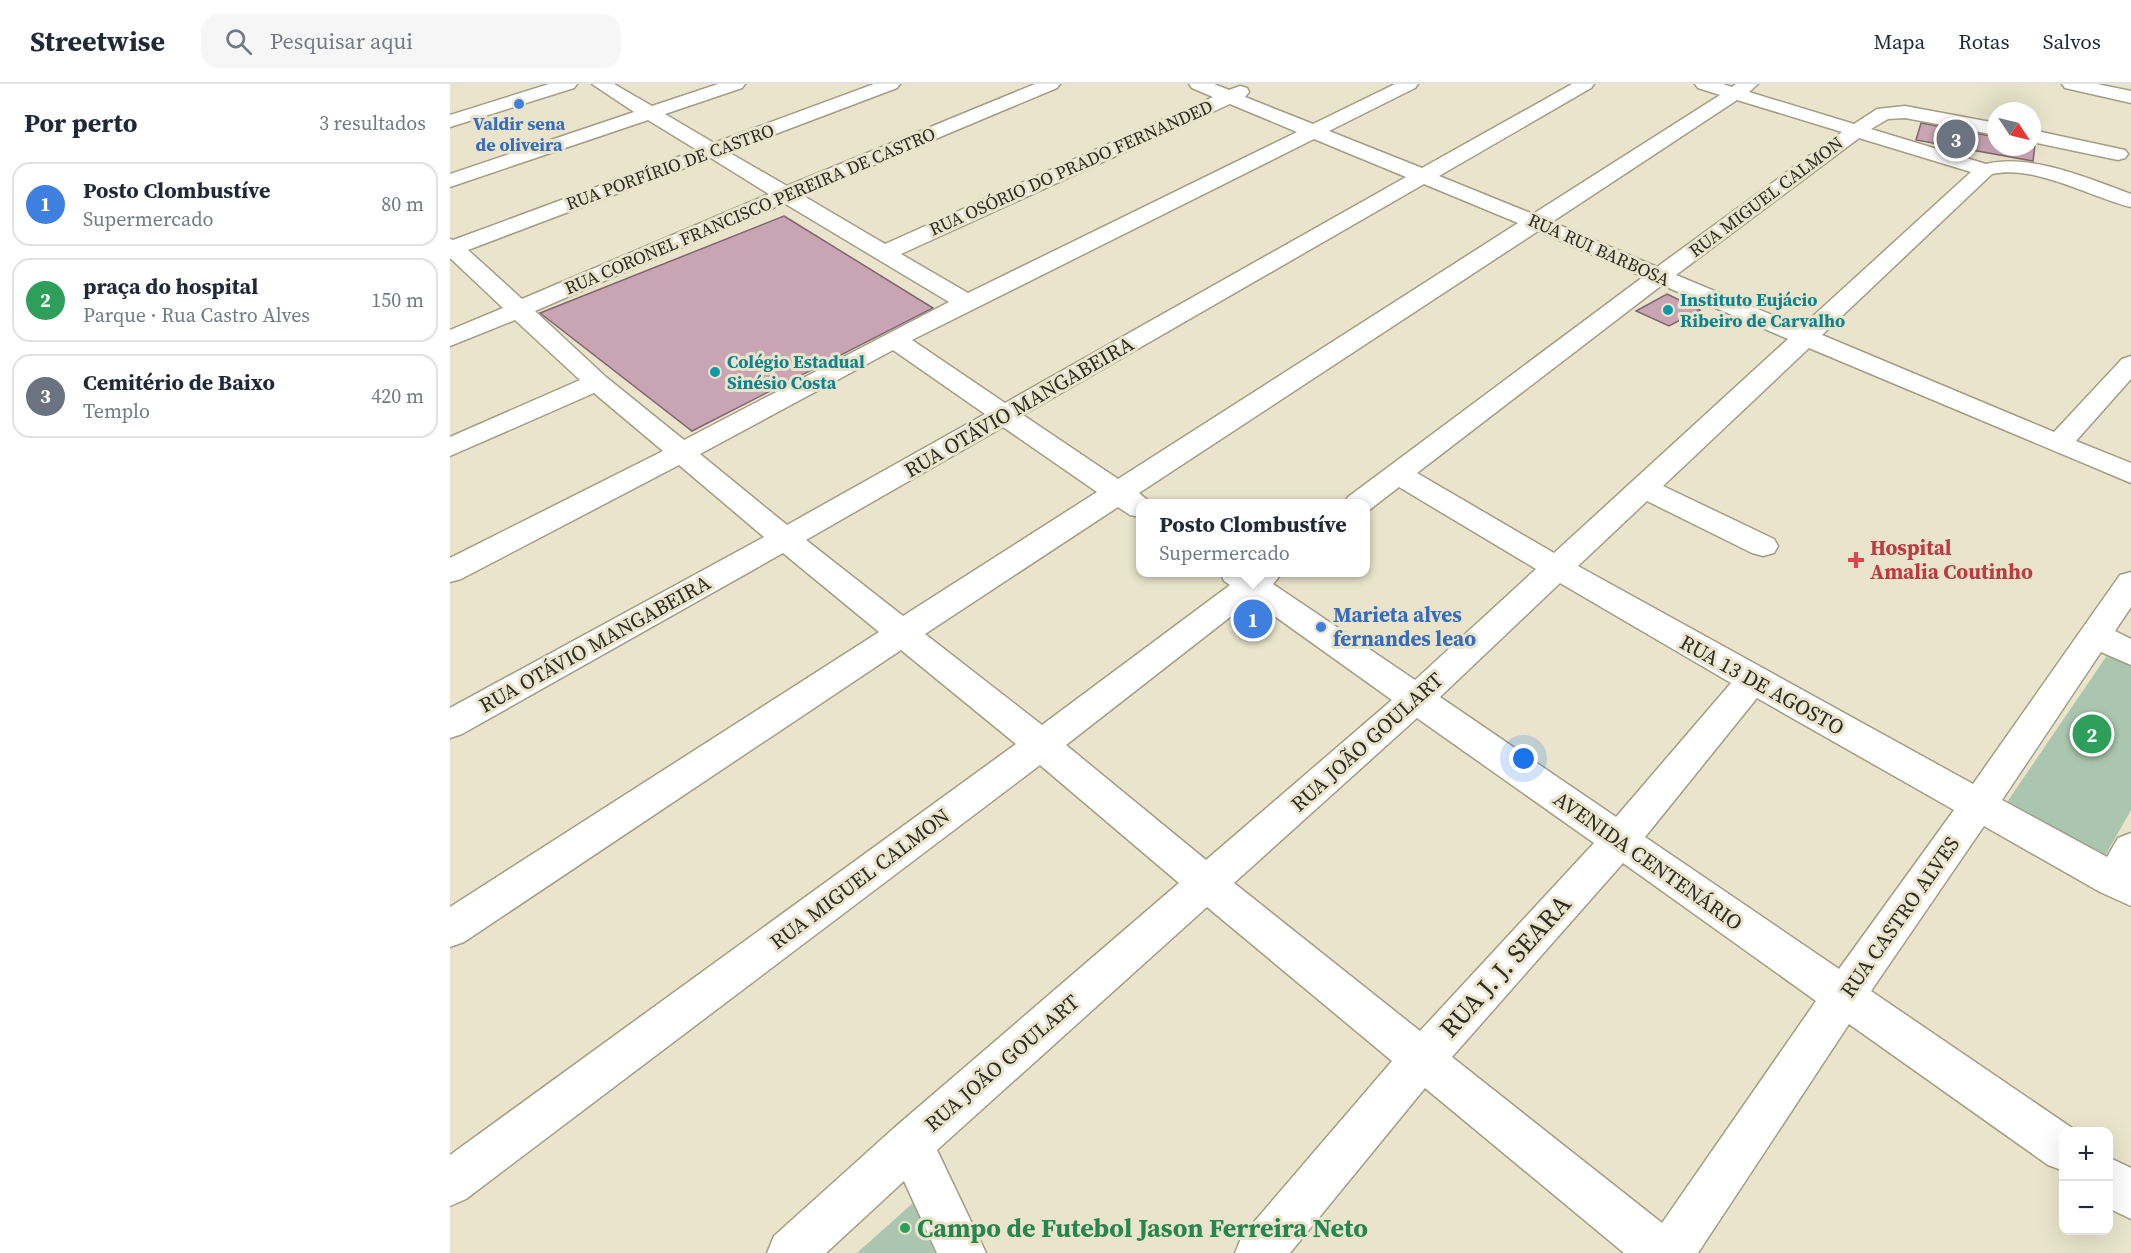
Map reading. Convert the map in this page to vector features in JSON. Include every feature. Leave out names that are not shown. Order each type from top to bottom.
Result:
[{"type":"street","points":[[450,121],[568,84]]},
{"type":"street","points":[[601,84],[711,152],[967,303]]},
{"type":"street","points":[[450,181],[736,84]]},
{"type":"street","name":"RUA PORFÍRIO DE CASTRO","points":[[451,248],[891,84]]},
{"type":"street","name":"RUA CORONEL FRANCISCO PEREIRA DE CASTRO","points":[[450,339],[784,195],[1051,84]]},
{"type":"street","name":"RUA RUI BARBOSA","points":[[1198,84],[1537,223],[2131,474]]},
{"type":"street","name":"RUA OSÓRIO DO PRADO FERNANDED","points":[[884,254],[1258,84]]},
{"type":"street","points":[[450,572],[681,453],[894,339],[1409,84]]},
{"type":"street","name":"RUA OTÁVIO MANGABEIRA","points":[[450,724],[785,539],[1585,84]]},
{"type":"street","points":[[1704,84],[1742,89],[1855,130],[1985,170],[1994,165],[2003,165],[2082,184],[2131,201]]},
{"type":"street","points":[[2071,84],[2131,97]]},
{"type":"street","points":[[450,929],[902,635],[1129,501],[1537,223],[1742,89]]},
{"type":"street","name":"RUA MIGUEL CALMON","points":[[1364,499],[1855,130],[1884,113],[1894,111],[1987,127]]},
{"type":"street","points":[[2041,137],[2125,149]]},
{"type":"street","points":[[2082,184],[2125,149]]},
{"type":"street","name":"RUA JOÃO GOULART","points":[[791,1253],[910,1144],[1416,699],[1985,170]]},
{"type":"street","points":[[451,248],[597,382],[681,453],[1661,1253]]},
{"type":"street","points":[[894,339],[1006,414],[1129,501]]},
{"type":"street","points":[[2058,444],[2131,364]]},
{"type":"street","points":[[450,447],[597,382]]},
{"type":"street","name":"RUA 13 DE AGOSTO","points":[[1396,474],[1752,680],[1980,804],[2125,873]]},
{"type":"street","points":[[1644,488],[1763,546]]},
{"type":"street","name":"RUA MIGUEL CALMON","points":[[450,1183],[1041,745],[1251,577]]},
{"type":"street","name":"AVENIDA CENTENÁRIO","points":[[1251,577],[1416,699],[2059,1146]]},
{"type":"street","name":"RUA CASTRO ALVES","points":[[1670,1253],[1843,997],[1980,804],[2131,584]]},
{"type":"street","points":[[2094,635],[2131,653]]},
{"type":"street","name":"RUA J. J. SEARA","points":[[1259,1253],[1422,1059],[1619,841],[1752,680]]},
{"type":"street","points":[[910,1144],[962,1253]]},
{"type":"street","points":[[2110,1181],[2131,1196]]},
{"type":"green space","points":[[2110,651],[2131,661],[2131,810],[2101,863],[2003,808]]},
{"type":"green space","name":"Campo de Futebol Jason Ferreira Neto","points":[[914,1202],[935,1253],[857,1253]]},
{"type":"building","points":[[1921,123],[1987,135],[1987,153],[1916,140]]},
{"type":"building","points":[[2005,156],[2034,156],[2033,161]]},
{"type":"building","name":"Colégio Estadual Sinésio Costa","points":[[784,216],[933,308],[692,431],[540,313]]},
{"type":"building","name":"Instituto Eujácio Ribeiro de Carvalho","points":[[1667,294],[1700,310],[1669,326],[1636,311]]},
{"type":"place","name":"Valdir sena de oliveira","points":[[519,104]]},
{"type":"place","name":"Cemitério de Baixo","points":[[1956,139]]},
{"type":"place","name":"Instituto Eujácio Ribeiro de Carvalho","points":[[1668,310]]},
{"type":"place","name":"Colégio Estadual Sinésio Costa","points":[[715,372]]},
{"type":"place","name":"Hospital Amalia Coutinho","points":[[1856,560]]},
{"type":"place","name":"Posto Clombustíve","points":[[1253,619]]},
{"type":"place","name":"Marieta alves fernandes leao","points":[[1321,627]]},
{"type":"place","name":"praça do hospital","points":[[2092,734]]},
{"type":"place","name":"Campo de Futebol Jason Ferreira Neto","points":[[905,1228]]}]
